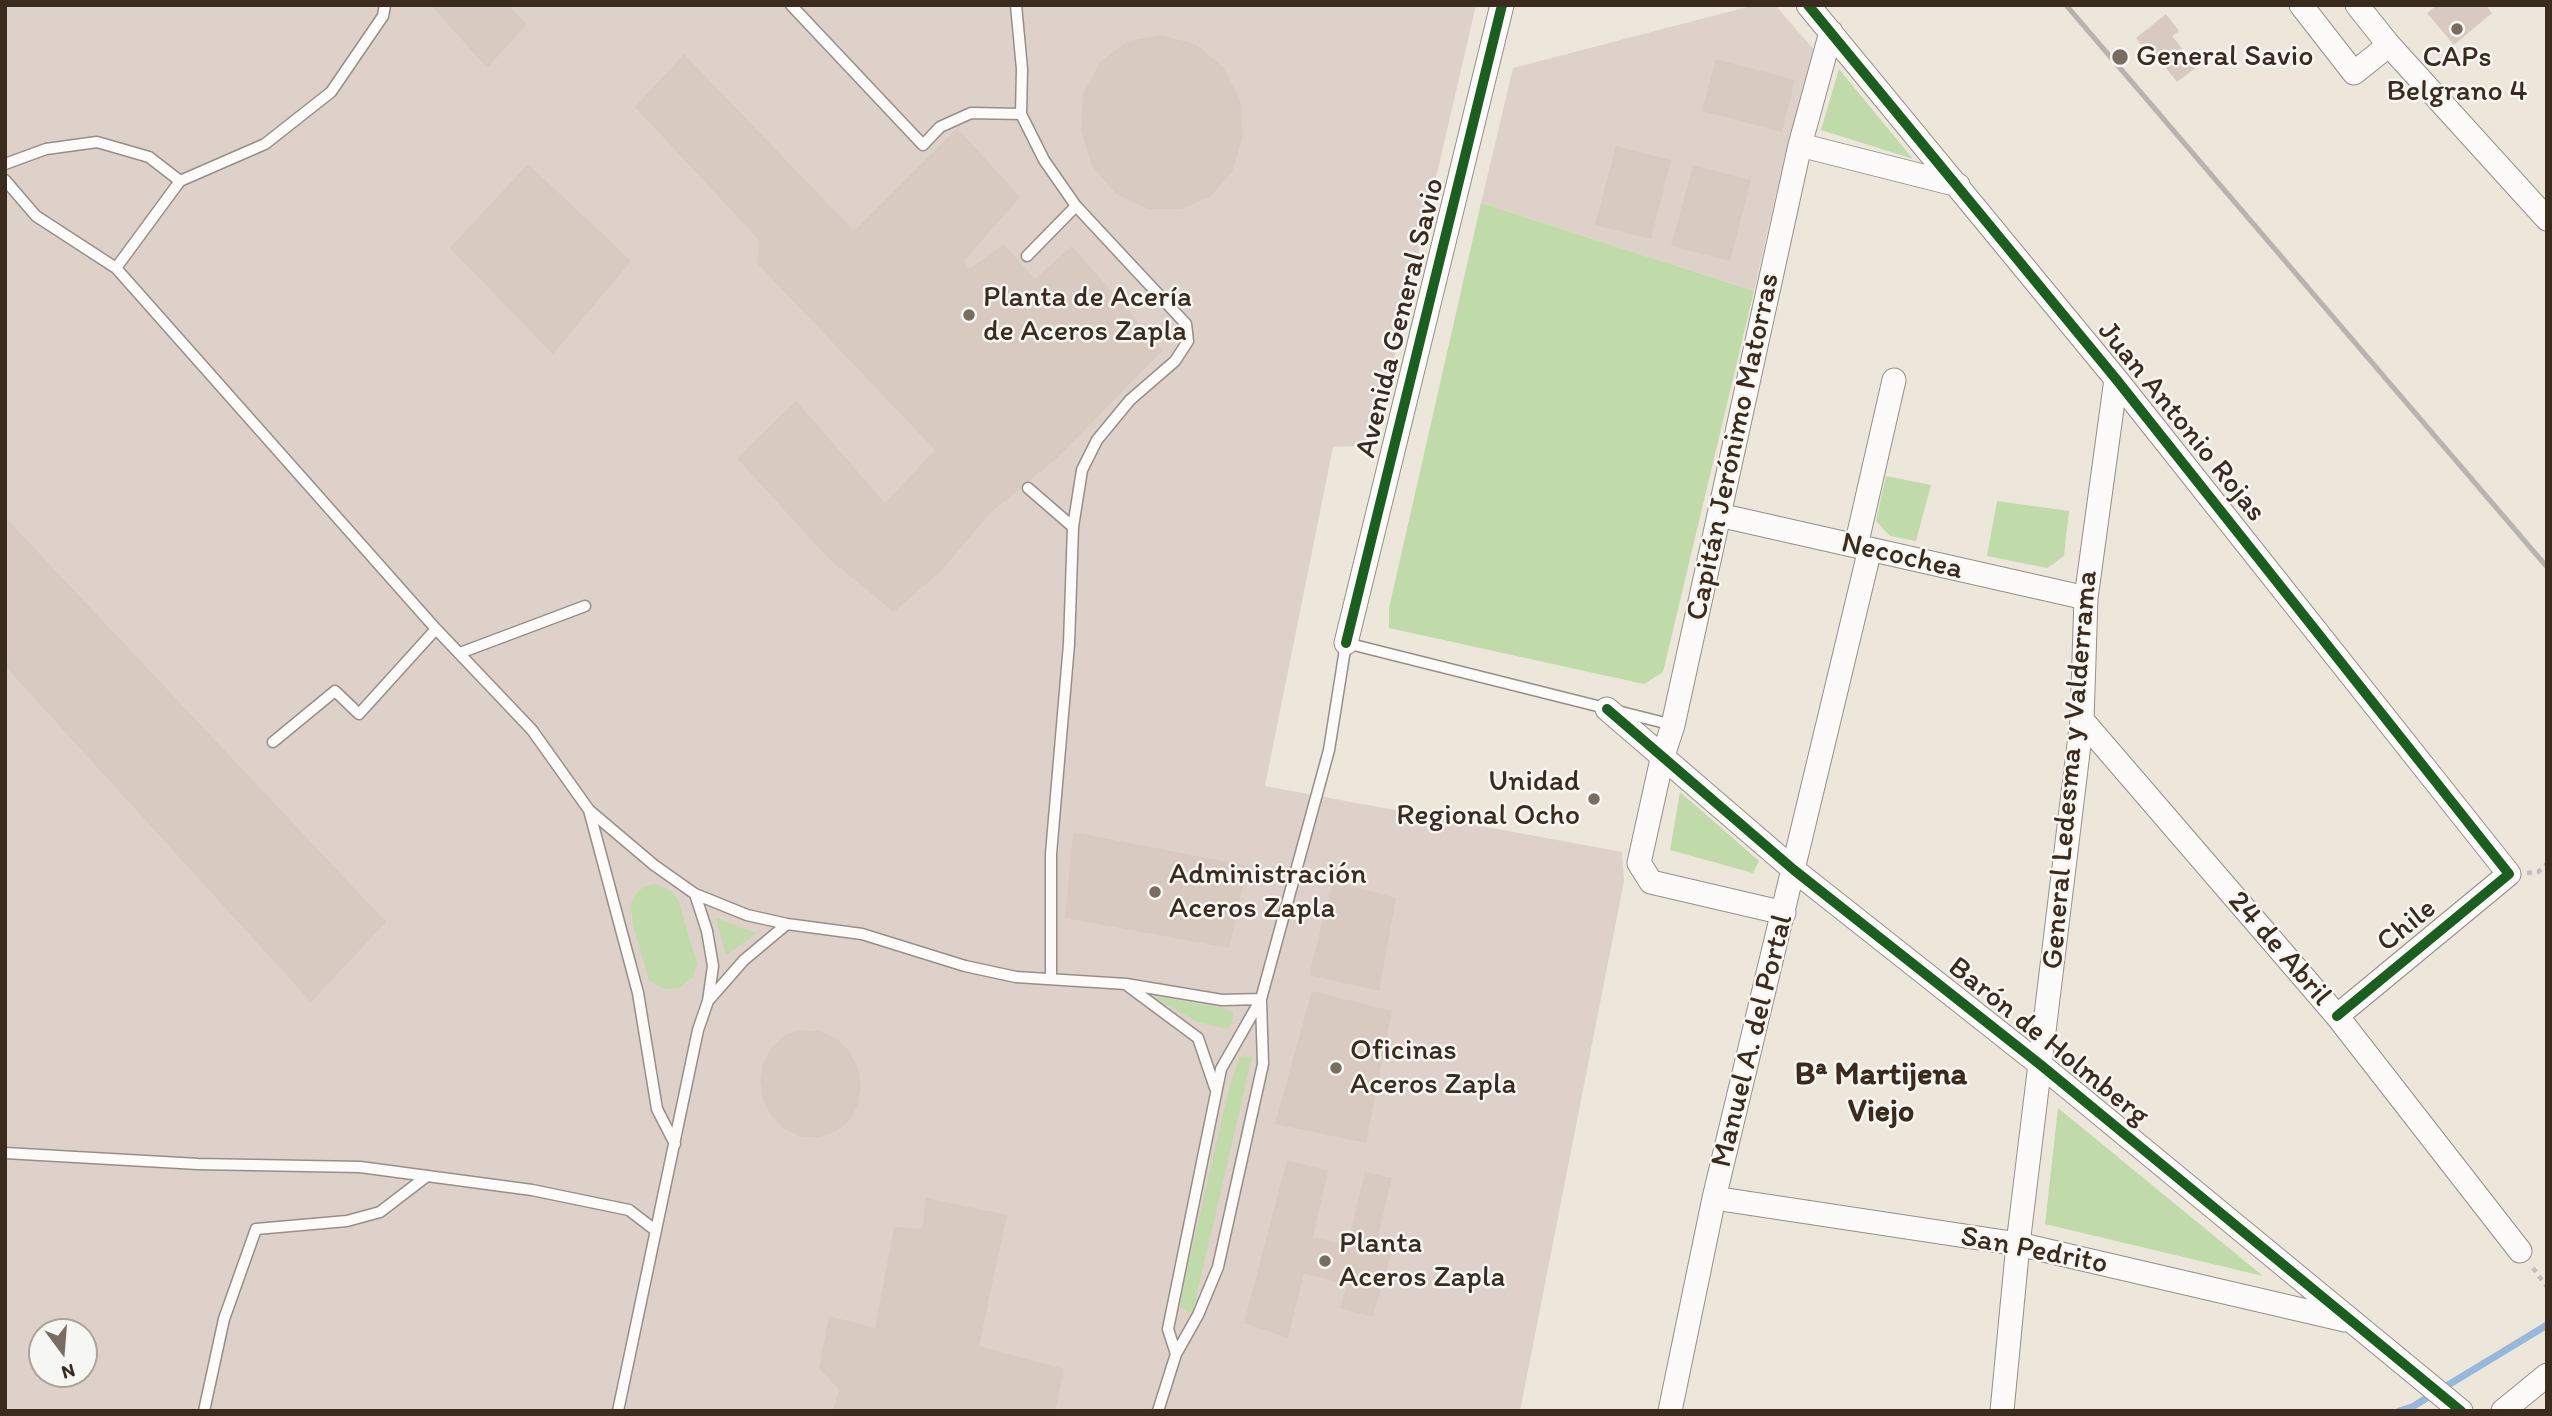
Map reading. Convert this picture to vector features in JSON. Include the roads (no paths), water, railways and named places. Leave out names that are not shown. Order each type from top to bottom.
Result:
[{"type":"street","name":"Avenida General Savio","points":[[1346,643],[1502,5]]},
{"type":"street","name":"Juan Antonio Rojas","points":[[1808,5],[2116,379],[2509,874]]},
{"type":"street","points":[[2301,5],[2354,73],[2389,45]]},
{"type":"street","points":[[2357,5],[2389,45],[2547,219]]},
{"type":"street","name":"Capitán Jerónimo Matorras","points":[[1784,913],[1651,882],[1639,863],[1662,759],[1674,725],[1800,145],[1830,32]]},
{"type":"street","points":[[1800,145],[1958,184]]},
{"type":"street","name":"General Ledesma y Valderrama","points":[[2002,1411],[2018,1244],[2042,1066],[2082,720],[2086,598],[2116,379]]},
{"type":"street","name":"Manuel A. del Portal","points":[[1670,1411],[1714,1198],[1794,870],[1863,548],[1894,380]]},
{"type":"street","name":"Necochea","points":[[1719,515],[2086,598]]},
{"type":"street","name":"Barón de Holmberg","points":[[1607,709],[1794,870],[2042,1066],[2461,1411]]},
{"type":"street","name":"24 de Abril","points":[[2082,720],[2337,1016],[2520,1251]]},
{"type":"street","name":"Chile","points":[[2337,1016],[2509,874]]},
{"type":"street","name":"San Pedrito","points":[[1714,1198],[2018,1244],[2351,1322]]},
{"type":"street","points":[[2503,1411],[2547,1375]]},
{"type":"lane","points":[[116,268],[180,181],[265,144],[331,92],[377,25],[385,5]]},
{"type":"lane","points":[[791,5],[923,145],[940,127],[971,113],[1021,114]]},
{"type":"lane","points":[[1016,5],[1022,69],[1021,114],[1044,160],[1076,206],[1186,324],[1188,341],[1175,361],[1130,400],[1097,440],[1082,470],[1073,527],[1069,644],[1051,854],[1051,979]]},
{"type":"lane","points":[[5,164],[46,149],[97,142],[149,158],[180,181]]},
{"type":"lane","points":[[5,180],[36,216],[116,268],[436,629],[532,730],[589,810],[654,865],[695,894],[747,915],[787,924],[862,934],[965,966],[1016,977],[1126,984],[1222,1000],[1261,999]]},
{"type":"lane","points":[[1027,256],[1076,206]]},
{"type":"lane","points":[[1028,488],[1073,527]]},
{"type":"lane","points":[[460,653],[586,606]]},
{"type":"lane","points":[[273,742],[335,691],[359,714],[436,629]]},
{"type":"lane","points":[[1158,1411],[1176,1354],[1198,1315],[1218,1266],[1262,1063],[1261,999],[1329,750],[1346,643],[1674,725]]},
{"type":"lane","points":[[589,810],[638,993],[657,1109],[675,1145]]},
{"type":"lane","points":[[618,1411],[698,1030],[708,1001],[713,966],[707,931],[695,894]]},
{"type":"lane","points":[[708,1001],[744,960],[787,924]]},
{"type":"lane","points":[[1126,984],[1198,1038],[1216,1094]]},
{"type":"lane","points":[[1176,1354],[1168,1329],[1216,1094],[1227,1054],[1261,999]]},
{"type":"lane","points":[[5,1153],[198,1164],[360,1167],[532,1190],[629,1210],[655,1230]]},
{"type":"lane","points":[[204,1411],[224,1320],[256,1229],[347,1221],[380,1212],[427,1176]]},
{"type":"waterway","points":[[2399,1411],[2412,1407],[2547,1325]]},
{"type":"railway","points":[[2066,5],[2547,567]]},
{"type":"place","name":"CAPs Belgrano 4","points":[[2457,29]]},
{"type":"place","name":"General Savio","points":[[2120,57]]},
{"type":"place","name":"Planta de Acería de Aceros Zapla","points":[[969,315]]},
{"type":"place","name":"Unidad Regional Ocho","points":[[1594,799]]},
{"type":"place","name":"Administración Aceros Zapla","points":[[1155,892]]},
{"type":"place","name":"Oficinas Aceros Zapla","points":[[1336,1068]]},
{"type":"place","name":"Planta Aceros Zapla","points":[[1325,1261]]},
{"type":"district","name":"Bª Martijena Viejo","points":[[1881,1094]]}]
